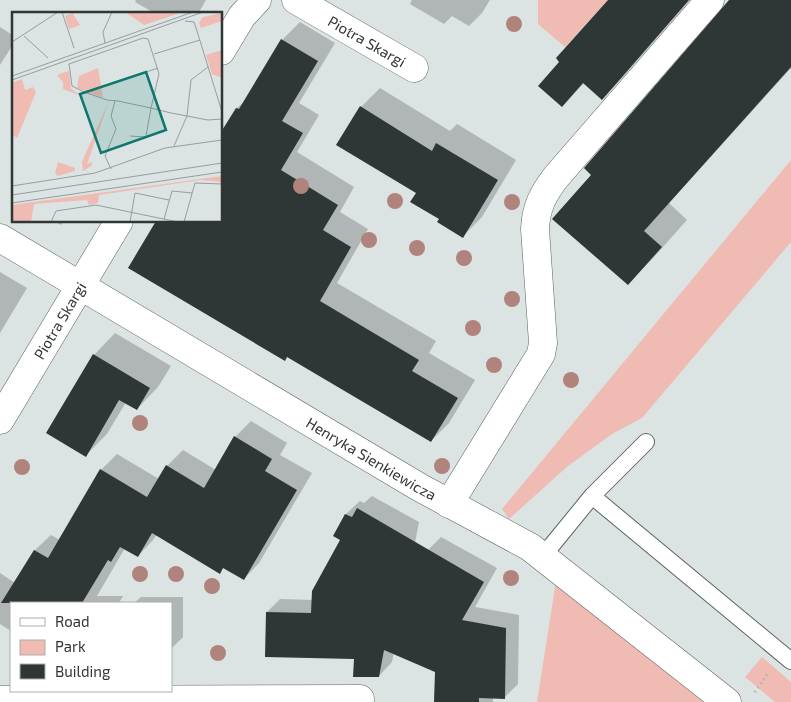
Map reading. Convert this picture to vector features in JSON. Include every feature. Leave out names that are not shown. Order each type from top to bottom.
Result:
[{"type":"street","points":[[222,49],[242,16],[257,0]]},
{"type":"street","name":"Piotra Skargi","points":[[296,0],[414,68]]},
{"type":"street","points":[[449,504],[541,354],[543,343],[535,229],[536,212],[541,199],[556,177],[710,0]]},
{"type":"street","name":"Piotra Skargi","points":[[0,420],[118,222]]},
{"type":"street","name":"Henryka Sienkiewicza","points":[[0,238],[449,504],[530,547],[727,702]]},
{"type":"street","points":[[0,700],[360,700]]},
{"type":"lane","points":[[543,556],[592,496],[646,442]]},
{"type":"lane","points":[[592,496],[791,661]]},
{"type":"path","points":[[753,695],[773,666]]},
{"type":"green space","points":[[538,0],[608,0],[565,47],[538,24]]},
{"type":"green space","points":[[791,160],[791,242],[642,418],[612,434],[568,466],[509,519],[502,509]]},
{"type":"green space","points":[[556,581],[704,702],[537,702]]},
{"type":"green space","points":[[762,657],[791,682],[791,702],[775,702],[745,677]]},
{"type":"building","points":[[608,0],[689,0],[602,100],[583,83],[562,107],[538,86],[559,62],[556,58]]},
{"type":"building","points":[[729,0],[791,0],[791,67],[644,231],[662,247],[628,285],[552,219],[591,175],[584,168]]},
{"type":"building","points":[[281,39],[318,61],[282,121],[303,133],[281,170],[338,205],[323,230],[351,247],[320,301],[419,360],[412,371],[458,398],[431,442],[287,357],[285,361],[128,268],[155,222],[222,222],[222,130],[236,108],[239,109]]},
{"type":"building","points":[[360,106],[432,151],[436,143],[498,180],[463,238],[437,222],[439,219],[410,202],[416,193],[336,145]]},
{"type":"building","points":[[93,354],[150,388],[137,410],[119,400],[86,457],[46,433]]},
{"type":"building","points":[[234,436],[272,459],[265,471],[297,490],[244,580],[223,568],[220,574],[152,533],[138,557],[120,547],[111,562],[108,560],[83,602],[1,603],[34,550],[48,558],[100,469],[147,497],[166,465],[204,488]]},
{"type":"building","points":[[357,508],[484,582],[462,620],[506,628],[505,699],[479,698],[479,702],[434,702],[435,672],[384,650],[379,677],[353,677],[354,659],[265,657],[266,612],[311,613],[312,591],[340,540],[333,536],[345,514],[352,517]]}]
